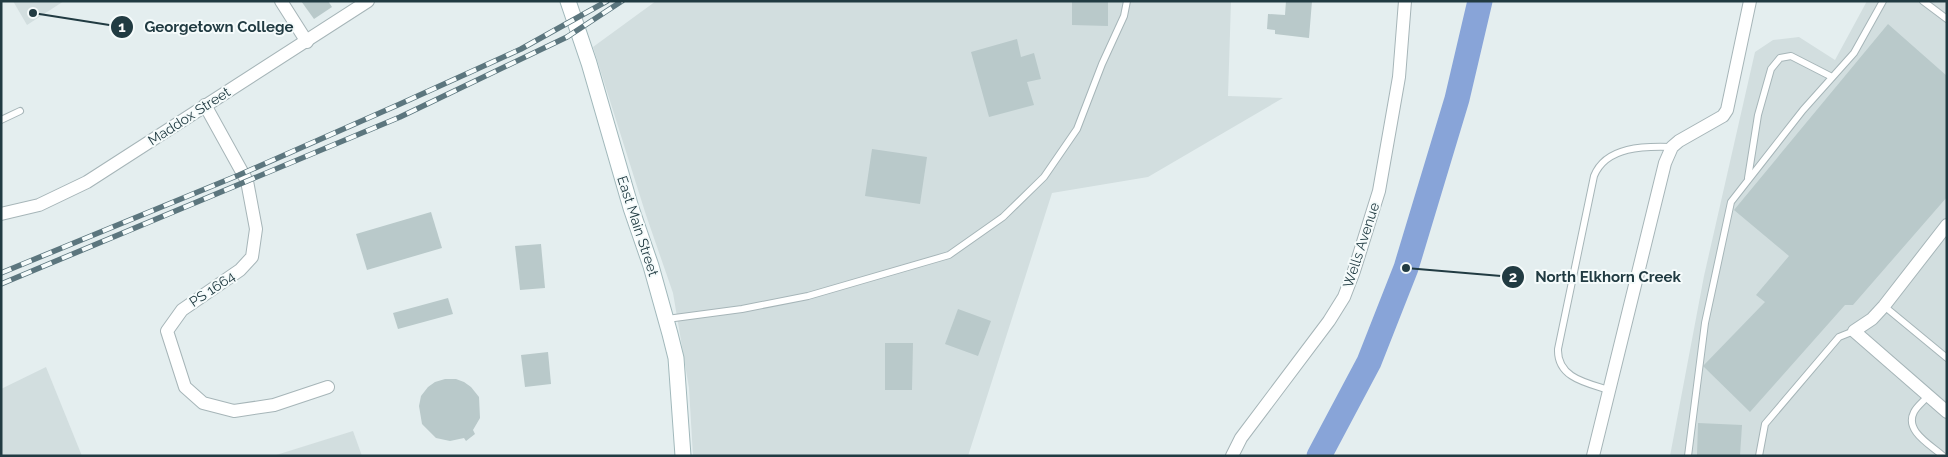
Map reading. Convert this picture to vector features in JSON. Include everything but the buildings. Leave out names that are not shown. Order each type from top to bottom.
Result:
[{"type":"street","points":[[281,1],[307,42]]},
{"type":"street","name":"Maddox Street","points":[[1,214],[39,205],[88,182],[368,1]]},
{"type":"street","name":"East Main Street","points":[[568,1],[589,63],[631,208],[667,319],[676,358],[683,456]]},
{"type":"street","name":"Wells Avenue","points":[[1232,456],[1241,438],[1329,321],[1344,297],[1354,271],[1379,191],[1399,77],[1405,1]]},
{"type":"street","points":[[1593,456],[1665,163],[1672,147],[1679,141],[1723,116],[1727,110],[1750,1]]},
{"type":"street","name":"PS 1664","points":[[205,105],[247,181],[256,229],[252,257],[240,270],[182,310],[167,331],[185,387],[203,403],[234,411],[274,405],[328,387]]},
{"type":"street","points":[[1947,225],[1884,306],[1872,319],[1854,331],[1947,412]]},
{"type":"lane","points":[[667,319],[742,309],[808,296],[949,255],[1003,217],[1044,177],[1077,129],[1102,64],[1124,16],[1126,1]]},
{"type":"lane","points":[[1688,456],[1704,324],[1731,202],[1803,110],[1854,53],[1883,1]]},
{"type":"lane","points":[[1922,1],[1947,19]]},
{"type":"lane","points":[[1748,179],[1758,115],[1771,68],[1780,58],[1791,56],[1832,77]]},
{"type":"lane","points":[[1,120],[20,111]]},
{"type":"lane","points":[[1609,390],[1568,374],[1561,366],[1558,357],[1558,349],[1594,176],[1602,161],[1616,153],[1648,146],[1672,147]]},
{"type":"lane","points":[[1884,306],[1947,358]]},
{"type":"lane","points":[[1759,456],[1765,424],[1839,337],[1854,331]]},
{"type":"lane","points":[[1928,396],[1914,412],[1912,424],[1916,433],[1943,456]]},
{"type":"shaded area","points":[[13,1],[64,1],[27,25]]},
{"type":"shaded area","points":[[656,1],[1231,1],[1228,96],[1283,98],[1148,177],[1052,193],[968,456],[693,456],[689,388],[673,293],[646,215],[593,47]]},
{"type":"shaded area","points":[[1867,1],[1947,1],[1947,456],[1670,456],[1704,276],[1755,52],[1773,40],[1799,37],[1835,60]]},
{"type":"shaded area","points":[[46,367],[82,456],[1,456],[1,389]]},
{"type":"shaded area","points":[[353,431],[362,456],[273,456]]},
{"type":"waterway","points":[[1319,456],[1369,362],[1406,268],[1457,99],[1480,1]]},
{"type":"railway","points":[[1,273],[239,175],[400,104],[521,49],[607,1]]},
{"type":"railway","points":[[1,284],[400,117],[567,37],[622,1]]},
{"type":"place","name":"Georgetown College","points":[[33,13]]},
{"type":"place","name":"North Elkhorn Creek","points":[[1406,268]]}]
